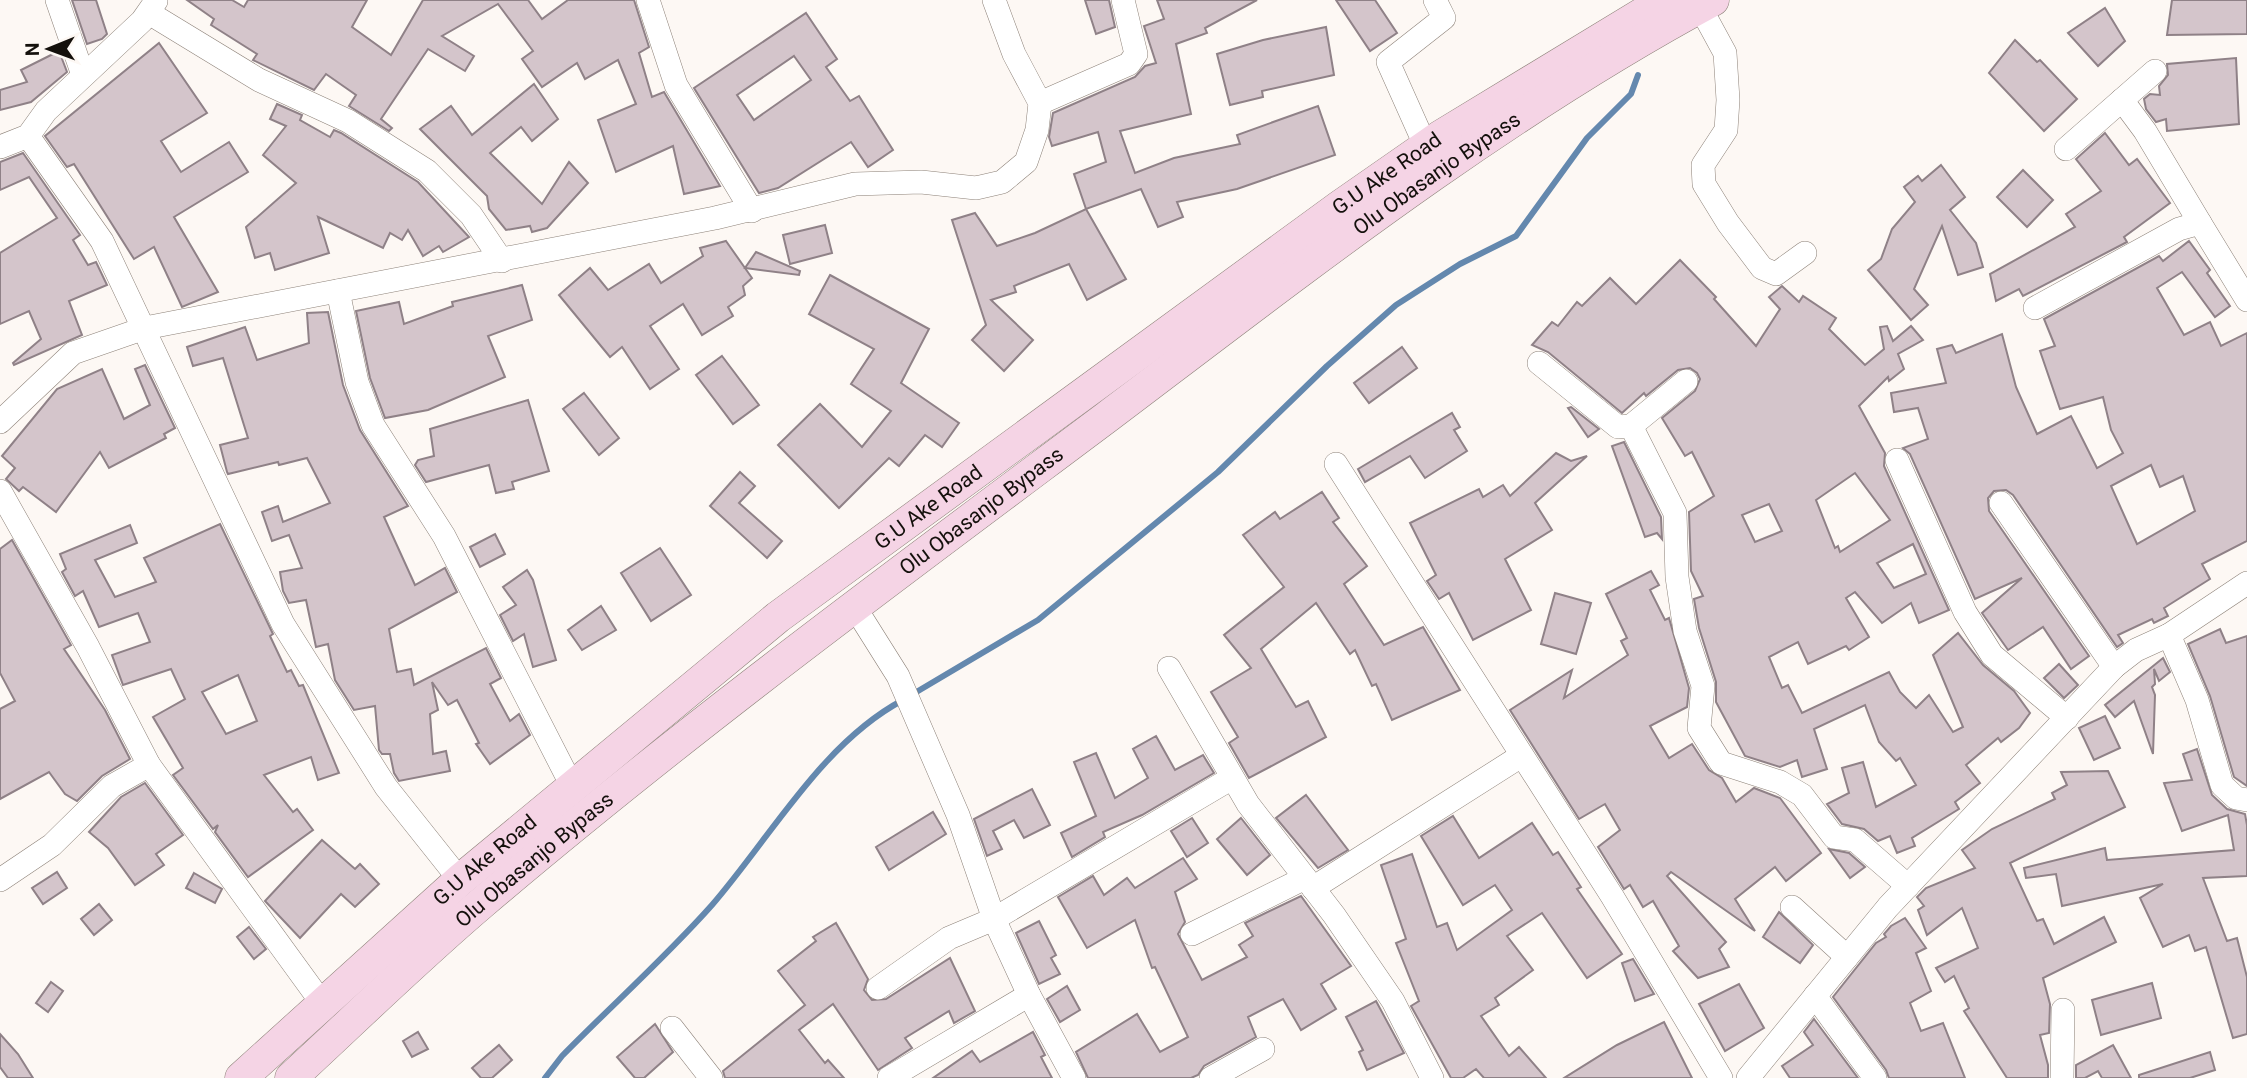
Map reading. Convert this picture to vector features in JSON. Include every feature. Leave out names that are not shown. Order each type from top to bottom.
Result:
[{"type":"main road","name":"G.U Ake Road","points":[[241,1078],[460,880],[778,617],[1115,368],[1426,147],[1665,0]]},
{"type":"main road","name":"Olu Obasanjo Bypass","points":[[291,1078],[481,903],[690,732],[854,606],[1351,231],[1565,85],[1706,4]]},
{"type":"street","points":[[57,0],[83,75]]},
{"type":"street","points":[[648,0],[676,85],[752,211]]},
{"type":"street","points":[[0,422],[73,353],[145,328],[752,211],[855,184],[921,182],[976,188],[1002,181],[1026,162],[1037,130],[1040,103],[1014,54],[994,0]]},
{"type":"street","points":[[1040,103],[1129,64],[1136,54],[1123,0]]},
{"type":"street","points":[[1426,147],[1388,62],[1444,18],[1435,0]]},
{"type":"street","points":[[1706,4],[1725,54],[1728,100],[1726,130],[1703,165],[1704,184],[1728,223],[1762,268],[1776,274],[1805,253]]},
{"type":"street","points":[[0,147],[28,136],[46,111],[153,6],[259,80],[348,121],[427,172],[471,215],[502,261]]},
{"type":"street","points":[[2066,149],[2155,71]]},
{"type":"street","points":[[2122,100],[2145,131],[2247,300]]},
{"type":"street","points":[[28,136],[102,241],[283,624],[386,787],[460,880]]},
{"type":"street","points":[[2035,308],[2179,229],[2200,223]]},
{"type":"street","points":[[338,291],[357,382],[373,425],[444,536],[572,786]]},
{"type":"street","points":[[1539,363],[1618,427],[1631,426],[1686,381]]},
{"type":"street","points":[[1631,426],[1675,513],[1677,577],[1685,631],[1703,685],[1704,703],[1699,728],[1709,747],[1721,763],[1780,782],[1802,795],[1834,837],[1855,840],[1908,886]]},
{"type":"street","points":[[1897,460],[1965,612],[1992,655],[2067,718]]},
{"type":"street","points":[[1336,464],[1612,896],[1721,1078]]},
{"type":"street","points":[[0,491],[88,647],[149,765],[322,1003]]},
{"type":"street","points":[[2001,503],[2114,667]]},
{"type":"street","points":[[1748,1078],[1908,886],[2114,667],[2136,650],[2169,635],[2237,595],[2247,583]]},
{"type":"street","points":[[854,606],[898,676],[930,747],[994,919],[1029,995],[1074,1078]]},
{"type":"street","points":[[2169,635],[2197,700],[2222,785],[2236,798],[2247,800]]},
{"type":"street","points":[[1169,668],[1248,804],[1309,883],[1392,1001],[1432,1078]]},
{"type":"street","points":[[1192,934],[1309,883],[1521,756]]},
{"type":"street","points":[[0,880],[52,845],[112,786],[149,765]]},
{"type":"street","points":[[878,988],[949,938],[994,919],[1232,778]]},
{"type":"street","points":[[1792,907],[1847,957]]},
{"type":"street","points":[[889,1078],[1029,995]]},
{"type":"street","points":[[1815,996],[1875,1078]]},
{"type":"street","points":[[2062,1078],[2063,1010]]},
{"type":"street","points":[[672,1028],[711,1078]]},
{"type":"street","points":[[1211,1078],[1263,1049]]},
{"type":"building","points":[[72,0],[96,0],[107,34],[102,39],[87,44]]},
{"type":"building","points":[[187,0],[232,0],[244,7],[248,0],[367,0],[352,27],[391,55],[423,0],[528,0],[542,19],[568,0],[634,0],[649,47],[639,53],[652,97],[664,92],[720,186],[684,194],[673,146],[616,172],[598,120],[636,104],[618,60],[585,79],[577,63],[542,87],[522,59],[533,51],[498,4],[442,36],[474,56],[465,71],[428,49],[381,119],[392,128],[389,131],[349,106],[356,95],[326,74],[314,90],[253,60],[257,54],[211,25],[214,19]]},
{"type":"building","points":[[1085,0],[1109,0],[1115,27],[1096,34]]},
{"type":"building","points":[[1157,0],[1257,0],[1205,28],[1207,33],[1176,44],[1191,114],[1120,131],[1135,173],[1174,158],[1240,144],[1237,135],[1318,106],[1335,155],[1237,189],[1177,202],[1183,217],[1158,227],[1141,189],[1086,209],[1074,174],[1106,162],[1098,132],[1052,146],[1049,137],[1053,113],[1135,77],[1145,66],[1156,63],[1144,26],[1164,19]]},
{"type":"building","points":[[1336,0],[1375,0],[1397,33],[1370,51]]},
{"type":"building","points":[[2172,0],[2247,0],[2247,34],[2167,35]]},
{"type":"building","points":[[2105,8],[2125,41],[2098,66],[2068,33]]},
{"type":"building","points":[[806,13],[837,59],[826,67],[850,101],[859,96],[893,150],[868,167],[851,142],[778,188],[759,193],[694,88]],"holes":[[[794,56],[811,80],[754,120],[737,95]]]},
{"type":"building","points":[[1326,27],[1334,75],[1262,91],[1263,97],[1230,105],[1217,54],[1263,40]]},
{"type":"building","points":[[2015,40],[2037,62],[2040,60],[2077,99],[2044,131],[1989,73]]},
{"type":"building","points":[[159,43],[207,113],[161,141],[181,172],[229,142],[248,172],[174,217],[218,292],[182,307],[154,247],[134,259],[74,164],[67,167],[45,136]]},
{"type":"building","points":[[59,51],[67,72],[31,102],[0,110],[0,90],[27,82],[21,70]]},
{"type":"building","points":[[2236,58],[2239,124],[2167,131],[2166,119],[2156,122],[2146,109],[2144,99],[2150,94],[2160,95],[2159,86],[2168,75],[2167,64]]},
{"type":"building","points":[[534,84],[558,119],[532,141],[521,127],[490,153],[542,204],[569,162],[588,183],[547,228],[532,232],[530,226],[506,230],[489,209],[487,196],[420,129],[451,106],[472,135]]},
{"type":"building","points":[[277,104],[302,115],[300,120],[330,137],[334,130],[341,133],[418,182],[469,237],[443,252],[439,246],[423,256],[408,230],[402,240],[390,233],[383,248],[318,217],[329,253],[275,270],[270,253],[255,258],[246,227],[296,183],[263,155],[286,126],[270,119]]},
{"type":"building","points":[[2105,133],[2129,165],[2137,159],[2170,203],[2124,237],[2127,242],[2023,296],[2019,289],[1996,301],[1990,274],[2075,227],[2066,214],[2101,191],[2076,159]]},
{"type":"building","points":[[23,153],[80,235],[73,240],[88,265],[96,262],[107,285],[69,301],[82,335],[14,365],[13,363],[41,339],[29,311],[0,324],[0,253],[57,218],[29,177],[0,190],[0,162]]},
{"type":"building","points":[[1941,165],[1965,197],[1950,210],[1976,243],[1983,267],[1958,275],[1942,226],[1914,289],[1928,305],[1911,320],[1868,270],[1881,259],[1892,229],[1915,202],[1904,187],[1918,176],[1922,181]]},
{"type":"building","points":[[2023,170],[2053,200],[2027,227],[1997,197]]},
{"type":"building","points":[[1086,209],[1126,279],[1087,300],[1069,264],[1014,286],[1016,292],[991,300],[1033,340],[1004,371],[972,340],[986,325],[952,220],[975,213],[997,246],[1035,233]]},
{"type":"building","points":[[825,225],[832,253],[790,264],[783,235]]},
{"type":"building","points":[[726,241],[752,278],[743,286],[745,295],[728,307],[733,316],[702,335],[683,304],[650,326],[679,369],[650,389],[622,347],[610,357],[559,295],[590,268],[608,290],[649,264],[661,283],[703,256],[700,248]]},
{"type":"building","points":[[2189,241],[2210,270],[2207,273],[2230,306],[2215,317],[2182,272],[2157,288],[2184,335],[2210,322],[2221,346],[2247,333],[2247,541],[2202,564],[2210,579],[2164,608],[2168,616],[2154,623],[2152,619],[2118,635],[2123,643],[2117,647],[2013,495],[2006,490],[1994,491],[1988,498],[1989,511],[2089,656],[2071,669],[2043,627],[2008,650],[1982,613],[2022,578],[1975,599],[1910,454],[1903,448],[1928,439],[1918,408],[1894,412],[1891,393],[1946,383],[1937,349],[1952,345],[1956,353],[2002,334],[2016,387],[2037,434],[2071,416],[2097,468],[2123,453],[2111,430],[2103,397],[2060,409],[2040,351],[2055,346],[2044,319],[2159,256],[2163,261]],"holes":[[[2151,465],[2160,487],[2183,476],[2195,511],[2137,544],[2111,486]]]},
{"type":"building","points":[[756,252],[800,271],[799,275],[745,268]]},
{"type":"building","points":[[1680,260],[1716,297],[1714,299],[1756,346],[1780,309],[1769,297],[1782,286],[1799,302],[1803,296],[1836,318],[1829,329],[1865,365],[1884,349],[1880,327],[1887,326],[1893,341],[1911,326],[1923,340],[1898,354],[1904,369],[1889,381],[1888,377],[1859,406],[1885,453],[1884,466],[1949,610],[1919,623],[1911,603],[1882,623],[1855,592],[1846,598],[1869,637],[1849,650],[1846,646],[1808,664],[1798,642],[1769,657],[1782,688],[1788,685],[1802,713],[1889,672],[1900,692],[1916,708],[1929,695],[1953,732],[1963,727],[1933,655],[1958,633],[1983,665],[2014,691],[2030,713],[2019,728],[2001,742],[1998,738],[1966,765],[1980,783],[1955,802],[1959,809],[1912,838],[1915,846],[1897,853],[1890,836],[1878,841],[1864,829],[1842,824],[1827,804],[1849,793],[1842,768],[1863,762],[1876,807],[1916,785],[1900,758],[1896,761],[1879,742],[1865,705],[1814,729],[1827,769],[1802,777],[1797,760],[1780,767],[1745,756],[1716,702],[1716,682],[1699,628],[1694,599],[1703,596],[1691,571],[1689,512],[1714,496],[1692,452],[1685,456],[1662,418],[1695,391],[1700,379],[1697,373],[1690,368],[1678,370],[1646,396],[1644,393],[1622,413],[1548,352],[1532,345],[1552,322],[1558,326],[1577,302],[1582,306],[1610,278],[1636,304]],"holes":[[[1855,473],[1890,520],[1840,552],[1838,546],[1835,548],[1816,500]],[[1769,504],[1782,531],[1755,542],[1742,515]],[[1913,544],[1926,574],[1894,588],[1877,563]]]},
{"type":"building","points":[[830,275],[929,329],[901,383],[959,423],[942,447],[925,435],[899,466],[889,458],[839,508],[778,445],[820,404],[862,447],[891,411],[851,384],[874,349],[809,314]]},
{"type":"building","points":[[522,285],[532,320],[488,336],[505,377],[428,410],[385,418],[370,378],[356,311],[399,302],[404,324],[453,306],[452,302]]},
{"type":"building","points":[[328,312],[343,385],[360,430],[408,506],[384,517],[415,585],[445,568],[457,592],[389,629],[397,672],[411,669],[414,685],[486,648],[501,678],[490,684],[510,721],[519,714],[530,735],[490,764],[476,744],[479,743],[457,700],[448,705],[432,682],[438,710],[430,714],[433,754],[446,751],[450,771],[399,781],[394,773],[390,754],[382,754],[379,750],[375,706],[354,710],[335,680],[328,644],[316,647],[306,600],[289,603],[283,591],[280,572],[302,568],[289,535],[272,541],[262,512],[278,506],[283,522],[330,503],[307,458],[228,474],[227,472],[220,445],[248,438],[223,358],[193,366],[187,347],[245,327],[257,360],[309,343],[307,313]]},
{"type":"building","points":[[1402,347],[1417,368],[1369,403],[1354,383]]},
{"type":"building","points":[[722,356],[759,405],[733,424],[696,375]]},
{"type":"building","points":[[145,365],[175,428],[164,434],[166,438],[109,468],[100,452],[56,512],[23,487],[19,491],[6,479],[15,468],[2,456],[57,389],[102,369],[124,419],[150,405],[135,369]]},
{"type":"building","points":[[584,393],[619,438],[599,455],[563,409]]},
{"type":"building","points":[[528,400],[549,471],[512,482],[514,489],[496,493],[489,465],[426,482],[415,465],[418,460],[434,456],[430,429]]},
{"type":"building","points":[[1571,407],[1599,429],[1588,437],[1568,408]]},
{"type":"building","points":[[1452,413],[1460,427],[1454,430],[1467,451],[1425,478],[1410,456],[1365,482],[1358,469]]},
{"type":"building","points":[[1624,442],[1661,517],[1662,539],[1657,533],[1645,537],[1612,446]]},
{"type":"building","points":[[1556,453],[1571,461],[1587,456],[1535,503],[1552,530],[1505,559],[1531,610],[1473,640],[1449,593],[1439,599],[1427,581],[1436,575],[1410,523],[1479,489],[1483,497],[1503,485],[1510,496]]},
{"type":"building","points":[[740,472],[755,486],[739,503],[782,541],[767,558],[710,506]]},
{"type":"building","points":[[1322,492],[1339,518],[1333,522],[1367,566],[1344,584],[1384,645],[1423,627],[1460,690],[1392,720],[1376,684],[1372,686],[1355,650],[1350,654],[1316,603],[1261,649],[1296,707],[1308,701],[1326,737],[1249,778],[1229,743],[1238,737],[1211,692],[1251,668],[1224,635],[1284,587],[1243,535],[1275,512],[1280,519]]},
{"type":"building","points":[[220,524],[273,634],[270,636],[287,672],[291,670],[299,686],[303,685],[339,773],[318,780],[311,757],[264,775],[293,812],[297,809],[313,830],[248,877],[215,832],[218,825],[213,829],[173,775],[183,768],[153,717],[185,699],[171,669],[123,685],[112,655],[150,642],[138,613],[99,627],[83,591],[75,596],[62,572],[66,569],[60,554],[130,525],[137,543],[95,560],[115,597],[156,582],[144,558]],"holes":[[[238,675],[257,721],[226,734],[202,692]]]},
{"type":"building","points":[[495,534],[505,554],[480,567],[470,547]]},
{"type":"building","points":[[12,540],[71,645],[64,649],[105,710],[130,759],[102,776],[77,801],[65,794],[49,772],[0,799],[0,709],[15,701],[0,673],[0,549]]},
{"type":"building","points":[[660,548],[691,595],[651,621],[621,573]]},
{"type":"building","points":[[527,570],[533,580],[556,660],[533,667],[524,634],[513,641],[500,615],[516,605],[503,587]]},
{"type":"building","points":[[1651,571],[1659,585],[1650,590],[1665,620],[1669,618],[1689,688],[1687,707],[1650,726],[1669,758],[1692,744],[1709,770],[1722,778],[1736,802],[1754,788],[1780,798],[1821,853],[1786,881],[1775,867],[1735,899],[1755,931],[1671,872],[1667,876],[1726,942],[1719,949],[1729,967],[1698,978],[1673,951],[1679,946],[1653,901],[1643,907],[1630,885],[1624,889],[1598,847],[1620,830],[1605,804],[1579,819],[1510,710],[1572,670],[1564,698],[1628,655],[1621,641],[1627,638],[1606,594]]},
{"type":"building","points":[[1555,593],[1591,603],[1576,654],[1541,644]]},
{"type":"building","points":[[601,606],[616,630],[582,650],[568,630]]},
{"type":"building","points":[[2220,629],[2226,643],[2247,636],[2247,786],[2234,777],[2210,696],[2188,644]]},
{"type":"building","points":[[2163,658],[2170,672],[2159,681],[2154,669],[2153,754],[2134,701],[2115,717],[2105,705]]},
{"type":"building","points":[[2059,664],[2078,685],[2064,698],[2044,678]]},
{"type":"building","points":[[2105,716],[2120,748],[2094,760],[2079,728]]},
{"type":"building","points":[[1156,736],[1175,770],[1203,755],[1214,773],[1142,815],[1103,832],[1105,837],[1072,857],[1061,833],[1096,816],[1074,762],[1096,753],[1115,798],[1148,778],[1133,749]]},
{"type":"building","points":[[2197,749],[2212,795],[2227,809],[2245,814],[2247,825],[2247,876],[2203,878],[2227,941],[2237,938],[2247,977],[2247,1034],[2233,1038],[2206,947],[2195,951],[2189,935],[2163,947],[2140,898],[2163,884],[2062,906],[2056,874],[2026,878],[2024,868],[2105,848],[2107,860],[2234,850],[2228,815],[2182,831],[2164,783],[2192,780],[2183,754]]},
{"type":"building","points":[[2108,771],[2125,807],[2010,863],[2037,921],[2043,919],[2054,944],[2104,917],[2116,942],[2043,978],[2050,1004],[2049,1033],[2040,1035],[2048,1065],[2048,1078],[2007,1078],[1964,1011],[1969,1008],[1954,976],[1945,982],[1936,968],[1978,948],[1962,908],[1927,935],[1918,910],[1924,906],[1917,897],[1926,888],[1975,868],[1962,850],[1992,829],[2055,799],[2052,793],[2067,785],[2061,772]]},
{"type":"building","points":[[145,783],[183,835],[156,854],[164,865],[135,885],[108,848],[89,832],[121,797]]},
{"type":"building","points":[[1032,789],[1050,825],[1024,838],[1014,820],[993,831],[1002,849],[987,856],[974,819]]},
{"type":"building","points":[[1306,795],[1348,850],[1318,868],[1276,818]]},
{"type":"building","points":[[933,812],[946,834],[889,870],[876,847]]},
{"type":"building","points":[[1453,816],[1479,858],[1532,823],[1553,855],[1558,852],[1581,887],[1577,889],[1622,954],[1587,978],[1542,913],[1507,936],[1533,970],[1495,998],[1499,1005],[1481,1016],[1509,1056],[1519,1047],[1546,1078],[1484,1078],[1476,1069],[1463,1078],[1451,1078],[1411,1006],[1419,1001],[1396,943],[1406,939],[1381,865],[1412,854],[1437,927],[1447,923],[1457,950],[1512,910],[1495,885],[1463,905],[1421,836]]},
{"type":"building","points":[[1192,818],[1208,843],[1187,857],[1171,831]]},
{"type":"building","points":[[1241,818],[1270,855],[1247,875],[1217,839]]},
{"type":"building","points":[[322,840],[355,869],[360,864],[379,884],[355,907],[341,894],[300,938],[265,901]]},
{"type":"building","points":[[1829,849],[1849,853],[1865,867],[1850,878]]},
{"type":"building","points":[[1183,858],[1197,879],[1175,892],[1185,922],[1178,934],[1202,980],[1247,957],[1239,945],[1253,936],[1245,923],[1301,896],[1351,966],[1321,984],[1336,1009],[1301,1030],[1283,999],[1248,1017],[1256,1037],[1204,1066],[1198,1075],[1191,1078],[1088,1078],[1076,1052],[1137,1014],[1160,1052],[1188,1037],[1155,967],[1152,968],[1135,920],[1087,948],[1058,897],[1093,876],[1104,895],[1127,878],[1135,888]]},
{"type":"building","points":[[57,872],[67,888],[43,904],[32,888]]},
{"type":"building","points":[[194,873],[222,889],[215,903],[186,888]]},
{"type":"building","points":[[99,904],[112,920],[94,935],[81,919]]},
{"type":"building","points":[[1779,912],[1813,945],[1800,963],[1763,937]]},
{"type":"building","points":[[1905,918],[1926,948],[1916,953],[1931,991],[1910,1003],[1921,1031],[1943,1023],[1965,1078],[1889,1078],[1833,997],[1876,943],[1886,937],[1884,934],[1891,926]]},
{"type":"building","points":[[1039,921],[1056,955],[1051,958],[1060,974],[1039,984],[1016,933]]},
{"type":"building","points":[[836,923],[868,979],[864,990],[872,1000],[886,999],[950,958],[975,1011],[954,1023],[949,1011],[905,1038],[912,1048],[878,1070],[833,1004],[799,1030],[825,1063],[828,1060],[844,1078],[725,1078],[723,1071],[805,1005],[778,971],[816,941],[813,937]]},
{"type":"building","points":[[249,927],[266,949],[254,959],[237,937]]},
{"type":"building","points":[[1633,959],[1654,994],[1635,1001],[1622,963]]},
{"type":"building","points":[[51,982],[63,991],[48,1012],[36,1003]]},
{"type":"building","points":[[2152,983],[2161,1018],[2101,1035],[2092,1000]]},
{"type":"building","points":[[1739,984],[1764,1028],[1725,1051],[1699,1004]]},
{"type":"building","points":[[1067,986],[1080,1010],[1060,1022],[1047,999]]},
{"type":"building","points":[[1376,1001],[1404,1053],[1367,1070],[1359,1052],[1363,1050],[1346,1017]]},
{"type":"building","points":[[1814,1019],[1858,1078],[1790,1078],[1782,1066],[1813,1045],[1804,1032]]},
{"type":"building","points":[[1664,1022],[1692,1078],[1564,1078],[1617,1045]]},
{"type":"building","points":[[655,1024],[673,1052],[644,1078],[635,1078],[617,1057]]},
{"type":"building","points":[[418,1032],[428,1049],[412,1057],[403,1041]]},
{"type":"building","points":[[1033,1032],[1045,1055],[1041,1057],[1052,1078],[933,1078],[972,1051],[980,1062]]},
{"type":"building","points":[[0,1034],[18,1054],[33,1078],[8,1078],[0,1067]]},
{"type":"building","points":[[499,1045],[512,1060],[492,1078],[481,1078],[472,1068]]},
{"type":"building","points":[[2113,1045],[2131,1078],[2102,1078],[2098,1071],[2085,1078],[2076,1078],[2076,1065]]},
{"type":"building","points":[[2210,1052],[2215,1070],[2190,1078],[2139,1078],[2139,1075]]},
{"type":"waterway","points":[[913,694],[1038,620],[1218,472],[1327,366],[1396,305],[1460,264],[1516,236],[1587,138],[1631,94],[1638,75]]},
{"type":"waterway","points":[[545,1078],[562,1056],[712,905],[823,766],[874,718],[903,700]]}]
